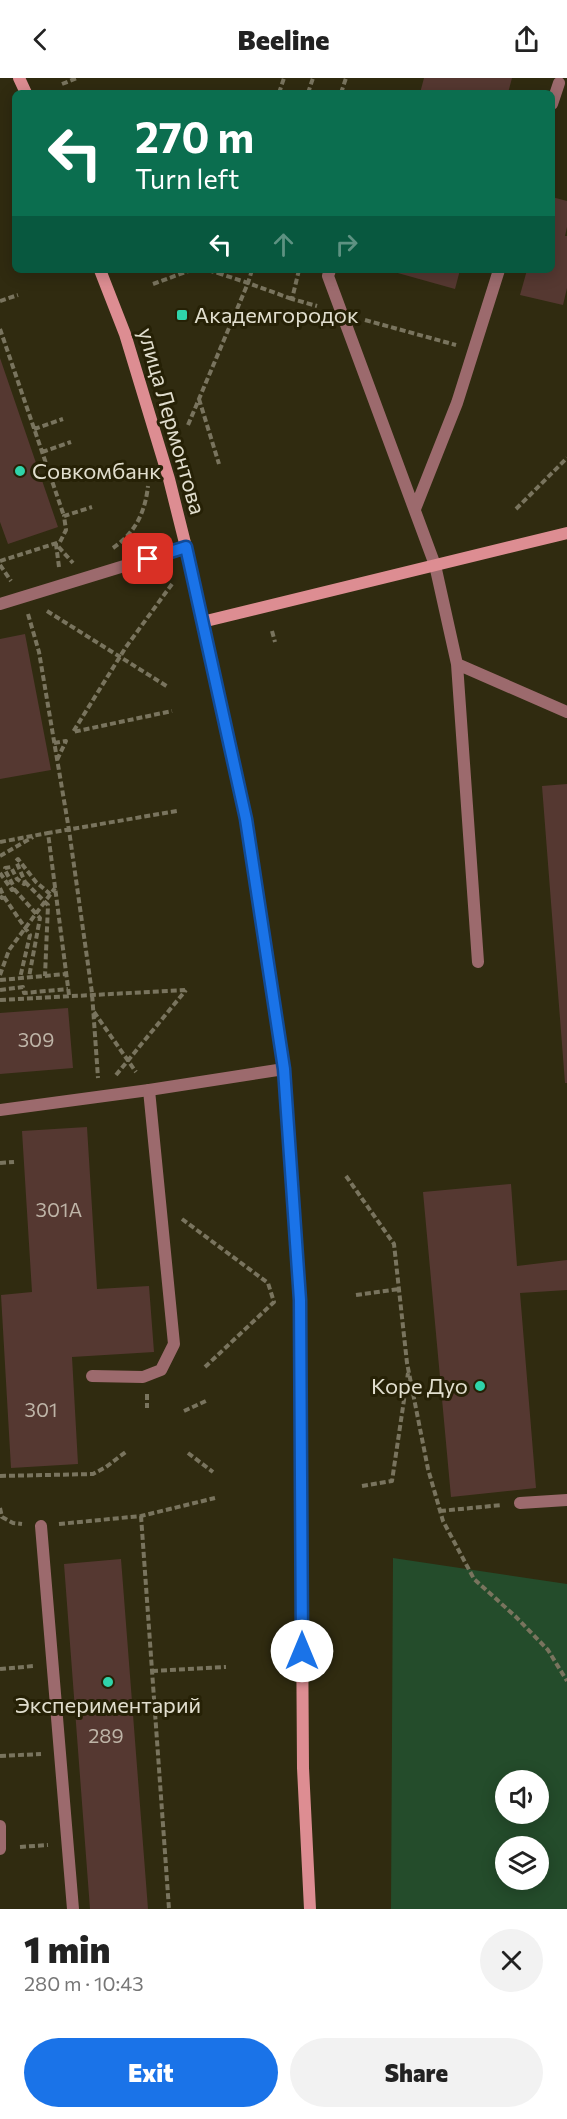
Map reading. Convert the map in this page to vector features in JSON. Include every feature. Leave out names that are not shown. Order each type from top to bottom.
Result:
[{"type":"main road","name":"улица Лермонтова","points":[[101,273],[129,345],[170,479],[186,547],[246,819],[284,1069],[300,1300],[303,1768],[310,1909]]},
{"type":"main road","points":[[202,622],[567,533]]},
{"type":"street","points":[[555,95],[559,83]]},
{"type":"street","points":[[329,273],[328,276],[435,565],[457,664],[478,962]]},
{"type":"street","points":[[415,509],[457,403],[498,273]]},
{"type":"street","points":[[0,604],[186,547]]},
{"type":"street","points":[[457,664],[567,712]]},
{"type":"street","points":[[0,1110],[284,1069]]},
{"type":"street","points":[[92,1376],[143,1377],[161,1370],[174,1344],[148,1090]]},
{"type":"street","points":[[520,1503],[567,1500]]},
{"type":"street","points":[[41,1526],[73,1909]]},
{"type":"street","points":[[0,1826],[4,1848]]},
{"type":"path","points":[[62,84],[76,78]]},
{"type":"path","points":[[153,284],[183,273]]},
{"type":"path","points":[[224,273],[292,299],[474,350]]},
{"type":"path","points":[[188,425],[251,273]]},
{"type":"path","points":[[292,299],[298,273]]},
{"type":"path","points":[[0,295],[6,299]]},
{"type":"path","points":[[0,300],[18,295]]},
{"type":"path","points":[[0,329],[64,516],[66,530],[60,542],[0,561]]},
{"type":"path","points":[[199,399],[219,464]]},
{"type":"path","points":[[34,429],[63,419]]},
{"type":"path","points":[[42,452],[70,442]]},
{"type":"path","points":[[516,508],[567,459]]},
{"type":"path","points":[[105,552],[125,539],[138,524],[147,498],[148,486]]},
{"type":"path","points":[[64,516],[92,507]]},
{"type":"path","points":[[57,760],[66,741],[120,657],[172,585]]},
{"type":"path","points":[[44,609],[168,687]]},
{"type":"path","points":[[272,631],[275,642]]},
{"type":"path","points":[[36,639],[69,830],[92,993],[99,1097]]},
{"type":"path","points":[[73,732],[172,711]]},
{"type":"path","points":[[54,743],[66,741]]},
{"type":"path","points":[[0,842],[177,811]]},
{"type":"path","points":[[48,834],[69,995]]},
{"type":"path","points":[[0,856],[36,835]]},
{"type":"path","points":[[45,976],[48,905],[25,882],[16,861],[18,859],[22,860],[36,882],[50,894]]},
{"type":"path","points":[[14,890],[15,887],[5,868],[11,867],[21,884],[25,882]]},
{"type":"path","points":[[0,873],[10,889],[14,890],[40,918],[28,977]]},
{"type":"path","points":[[0,888],[2,896],[30,935],[20,978]]},
{"type":"path","points":[[0,975],[9,950],[55,888]]},
{"type":"path","points":[[0,980],[66,974]]},
{"type":"path","points":[[0,990],[23,987],[24,993],[68,989]]},
{"type":"path","points":[[0,999],[186,990],[99,1097]]},
{"type":"path","points":[[93,1010],[148,1090]]},
{"type":"path","points":[[0,1163],[14,1162]]},
{"type":"path","points":[[346,1176],[394,1244],[408,1369],[428,1469],[443,1521],[474,1579],[548,1650],[567,1681]]},
{"type":"path","points":[[160,1203],[268,1283],[274,1302],[206,1368]]},
{"type":"path","points":[[356,1295],[399,1289]]},
{"type":"path","points":[[362,1486],[392,1481],[408,1369]]},
{"type":"path","points":[[184,1411],[208,1400]]},
{"type":"path","points":[[0,1476],[93,1474],[127,1450]]},
{"type":"path","points":[[188,1453],[213,1472]]},
{"type":"path","points":[[0,1508],[2,1517],[13,1523],[41,1526],[141,1516],[214,1498]]},
{"type":"path","points":[[440,1511],[520,1503]]},
{"type":"path","points":[[141,1516],[169,1909]]},
{"type":"path","points":[[0,1669],[53,1665]]},
{"type":"path","points":[[152,1671],[226,1667]]},
{"type":"path","points":[[0,1756],[20,1755]]},
{"type":"path","points":[[4,1848],[38,1846]]},
{"type":"green space","points":[[393,1558],[567,1584],[567,1909],[391,1909]]},
{"type":"building","points":[[424,78],[512,78],[509,90],[421,90]]},
{"type":"building","points":[[555,198],[567,201],[565,236],[567,236],[567,288],[563,305],[520,295],[526,273],[555,273]]},
{"type":"building","points":[[398,273],[459,273],[455,289]]},
{"type":"building","points":[[0,358],[58,527],[8,544],[0,522]]},
{"type":"building","points":[[25,634],[51,770],[0,779],[0,639]]},
{"type":"building","points":[[567,784],[567,1083],[565,1083],[542,786]]},
{"type":"building","points":[[68,1008],[73,1068],[0,1074],[0,1013]]},
{"type":"building","points":[[87,1127],[97,1289],[149,1286],[154,1352],[72,1357],[78,1464],[11,1468],[1,1295],[32,1292],[22,1131]]},
{"type":"building","points":[[511,1184],[517,1266],[567,1260],[567,1290],[520,1293],[536,1488],[451,1497],[423,1192]]},
{"type":"building","points":[[121,1559],[148,1909],[90,1909],[64,1564]]},
{"type":"place","name":"Академгородок","points":[[182,315]]},
{"type":"place","name":"Совкомбанк","points":[[20,471]]},
{"type":"place","name":"Коре Дуо","points":[[480,1386]]},
{"type":"place","name":"Экспериментарий","points":[[108,1682]]},
{"type":"route","points":[[148,559],[186,547],[246,819],[284,1069],[300,1300],[302,1651]]}]
